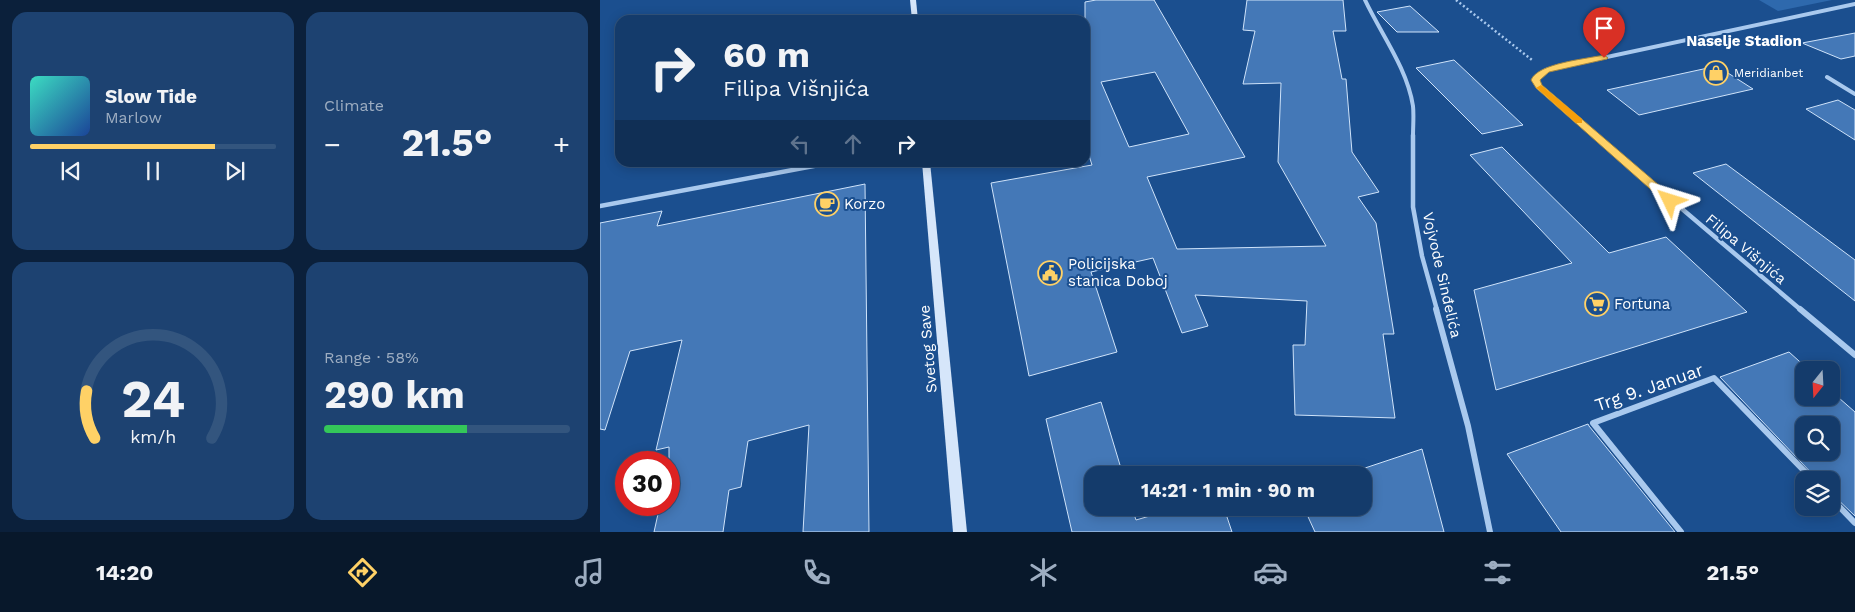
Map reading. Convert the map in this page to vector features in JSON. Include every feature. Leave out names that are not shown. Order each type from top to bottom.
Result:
[{"type":"street","points":[[913,0],[914,15]]},
{"type":"street","name":"Vojvode Sinđelića","points":[[1365,0],[1400,63],[1410,93],[1413,106],[1413,207],[1424,264],[1468,426],[1490,532]]},
{"type":"street","points":[[1546,70],[1855,4]]},
{"type":"street","name":"Filipa Višnjića","points":[[1546,70],[1537,76],[1536,80],[1539,86],[1684,213],[1855,355]]},
{"type":"street","points":[[1827,77],[1855,94]]},
{"type":"street","points":[[600,206],[808,167]]},
{"type":"street","name":"Svetog Save","points":[[926,167],[960,532]]},
{"type":"street","name":"Trg 9. Januar","points":[[1681,532],[1593,423],[1714,378],[1804,471]]},
{"type":"street","points":[[1840,507],[1855,523]]},
{"type":"path","points":[[1456,0],[1546,70]]},
{"type":"shaded area","points":[[1759,0],[1832,0],[1778,11]]},
{"type":"building","points":[[1096,0],[1154,0],[1245,157],[1147,177],[1177,249],[1326,246],[1278,162],[1281,83],[1243,84],[1255,31],[1243,30],[1247,0],[1343,0],[1346,31],[1333,31],[1342,79],[1346,79],[1352,152],[1379,192],[1358,197],[1376,223],[1394,334],[1383,334],[1395,418],[1295,415],[1293,345],[1305,345],[1307,301],[1195,295],[1208,326],[1182,333],[1153,258],[1091,272],[1117,352],[1029,376],[991,183],[1090,167],[1092,165],[1090,159],[1090,15],[1085,15],[1085,2]],"holes":[[[1155,72],[1189,134],[1129,147],[1101,82]]]},
{"type":"building","points":[[1410,6],[1439,32],[1397,32],[1377,12]]},
{"type":"building","points":[[1855,33],[1855,56],[1841,59],[1802,43]]},
{"type":"building","points":[[1454,60],[1523,125],[1482,134],[1416,68]]},
{"type":"building","points":[[1717,66],[1753,89],[1639,115],[1607,90]]},
{"type":"building","points":[[1838,100],[1855,110],[1855,140],[1806,109]]},
{"type":"building","points":[[1502,147],[1609,253],[1666,237],[1747,312],[1496,390],[1474,290],[1572,263],[1470,155]]},
{"type":"building","points":[[1726,164],[1855,260],[1855,301],[1693,173]]},
{"type":"building","points":[[865,184],[869,532],[803,532],[809,425],[748,441],[741,487],[729,490],[723,532],[654,532],[658,516],[680,516],[680,451],[669,451],[669,447],[656,450],[682,340],[630,351],[605,430],[600,429],[600,223],[662,211],[657,226]]},
{"type":"building","points":[[1789,352],[1799,361],[1795,361],[1795,406],[1840,406],[1840,399],[1855,412],[1855,516],[1840,502],[1840,471],[1809,471],[1800,461],[1840,461],[1840,416],[1795,416],[1795,456],[1720,377]]},
{"type":"building","points":[[1101,402],[1120,466],[1084,466],[1084,516],[1135,516],[1136,520],[1150,516],[1227,516],[1232,532],[1072,532],[1046,419]]},
{"type":"building","points":[[1588,424],[1675,532],[1561,532],[1507,454]]},
{"type":"building","points":[[1422,449],[1444,532],[1315,532],[1308,516],[1372,516],[1371,466]]},
{"type":"slow traffic","points":[[1541,88],[1579,121]]},
{"type":"place","name":"Meridianbet","points":[[1716,73]]},
{"type":"place","name":"Korzo","points":[[827,204]]},
{"type":"place","name":"Policijska stanica Doboj","points":[[1050,273]]},
{"type":"place","name":"Fortuna","points":[[1597,304]]},
{"type":"district","name":"Naselje Stadion","points":[[1744,41]]},
{"type":"route","points":[[1604,58],[1546,70],[1537,76],[1536,80],[1539,86],[1670,201]]}]
